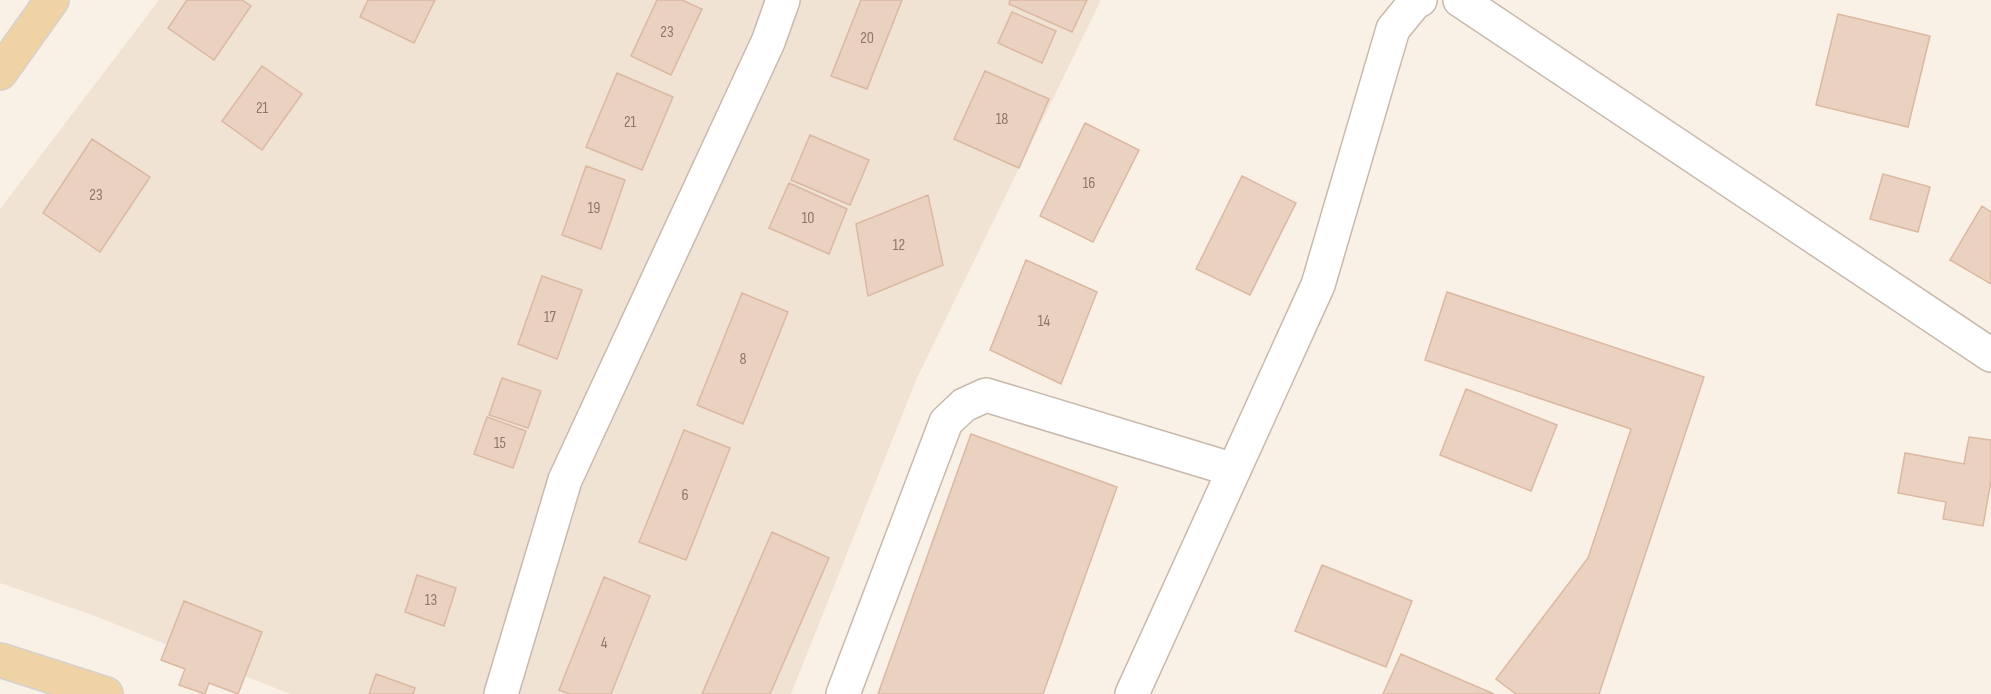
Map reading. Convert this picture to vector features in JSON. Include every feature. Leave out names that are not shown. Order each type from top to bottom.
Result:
[{"type":"main road","points":[[0,73],[45,2]]},
{"type":"main road","points":[[0,660],[106,694]]},
{"type":"street","points":[[501,694],[565,480],[768,42],[783,0]]},
{"type":"street","points":[[1132,694],[1318,285],[1393,29],[1416,1],[1420,0]]},
{"type":"street","points":[[1460,0],[1991,355]]},
{"type":"street","points":[[843,694],[946,422],[964,405],[986,395],[1234,470]]},
{"type":"shaded area","points":[[159,0],[1101,0],[917,378],[791,694],[290,694],[95,616],[0,583],[0,209]]},
{"type":"building","points":[[187,0],[242,0],[251,6],[214,60],[168,28]]},
{"type":"building","points":[[368,0],[435,0],[414,43],[360,17]]},
{"type":"building","points":[[657,0],[682,0],[702,9],[671,75],[631,56]]},
{"type":"building","points":[[861,0],[902,0],[867,89],[831,76]]},
{"type":"building","points":[[1010,0],[1087,0],[1072,32],[1009,4]]},
{"type":"building","points":[[1012,12],[1056,31],[1042,63],[998,43]]},
{"type":"building","points":[[1838,14],[1930,36],[1908,127],[1816,105]]},
{"type":"building","points":[[262,66],[302,94],[262,150],[222,121]]},
{"type":"building","points":[[985,71],[1049,99],[1019,168],[954,139]]},
{"type":"building","points":[[617,73],[673,97],[642,170],[586,147]]},
{"type":"building","points":[[1085,123],[1139,150],[1093,242],[1040,216]]},
{"type":"building","points":[[810,135],[869,160],[850,205],[791,180]]},
{"type":"building","points":[[92,139],[150,177],[100,252],[43,213]]},
{"type":"building","points":[[586,166],[625,180],[601,249],[562,235]]},
{"type":"building","points":[[1883,174],[1930,187],[1918,232],[1870,219]]},
{"type":"building","points":[[1242,176],[1296,203],[1250,295],[1196,269]]},
{"type":"building","points":[[789,183],[847,209],[829,254],[769,228]]},
{"type":"building","points":[[928,195],[943,265],[868,296],[856,224]]},
{"type":"building","points":[[1982,206],[1991,212],[1991,284],[1950,260]]},
{"type":"building","points":[[1026,260],[1097,292],[1061,384],[990,350]]},
{"type":"building","points":[[542,276],[582,290],[557,359],[518,344]]},
{"type":"building","points":[[1447,292],[1704,377],[1599,694],[1516,694],[1496,679],[1588,558],[1631,429],[1425,360]]},
{"type":"building","points":[[742,293],[788,312],[743,424],[697,405]]},
{"type":"building","points":[[502,378],[541,391],[528,428],[489,415]]},
{"type":"building","points":[[1466,389],[1557,425],[1531,491],[1440,455]]},
{"type":"building","points":[[487,417],[526,431],[513,468],[474,454]]},
{"type":"building","points":[[684,430],[730,448],[686,560],[639,542]]},
{"type":"building","points":[[971,434],[1117,487],[1043,694],[878,694]]},
{"type":"building","points":[[1969,437],[1991,440],[1991,481],[1983,526],[1943,519],[1946,502],[1898,493],[1905,453],[1964,464]]},
{"type":"building","points":[[772,532],[829,558],[770,694],[702,694]]},
{"type":"building","points":[[1322,565],[1412,601],[1386,667],[1295,631]]},
{"type":"building","points":[[417,575],[456,588],[444,626],[405,612]]},
{"type":"building","points":[[604,577],[650,596],[611,694],[570,694],[559,690]]},
{"type":"building","points":[[184,601],[262,632],[238,694],[209,683],[205,694],[179,685],[185,669],[161,660]]},
{"type":"building","points":[[1401,654],[1494,694],[1383,694]]},
{"type":"building","points":[[376,674],[415,688],[413,694],[369,694]]}]
